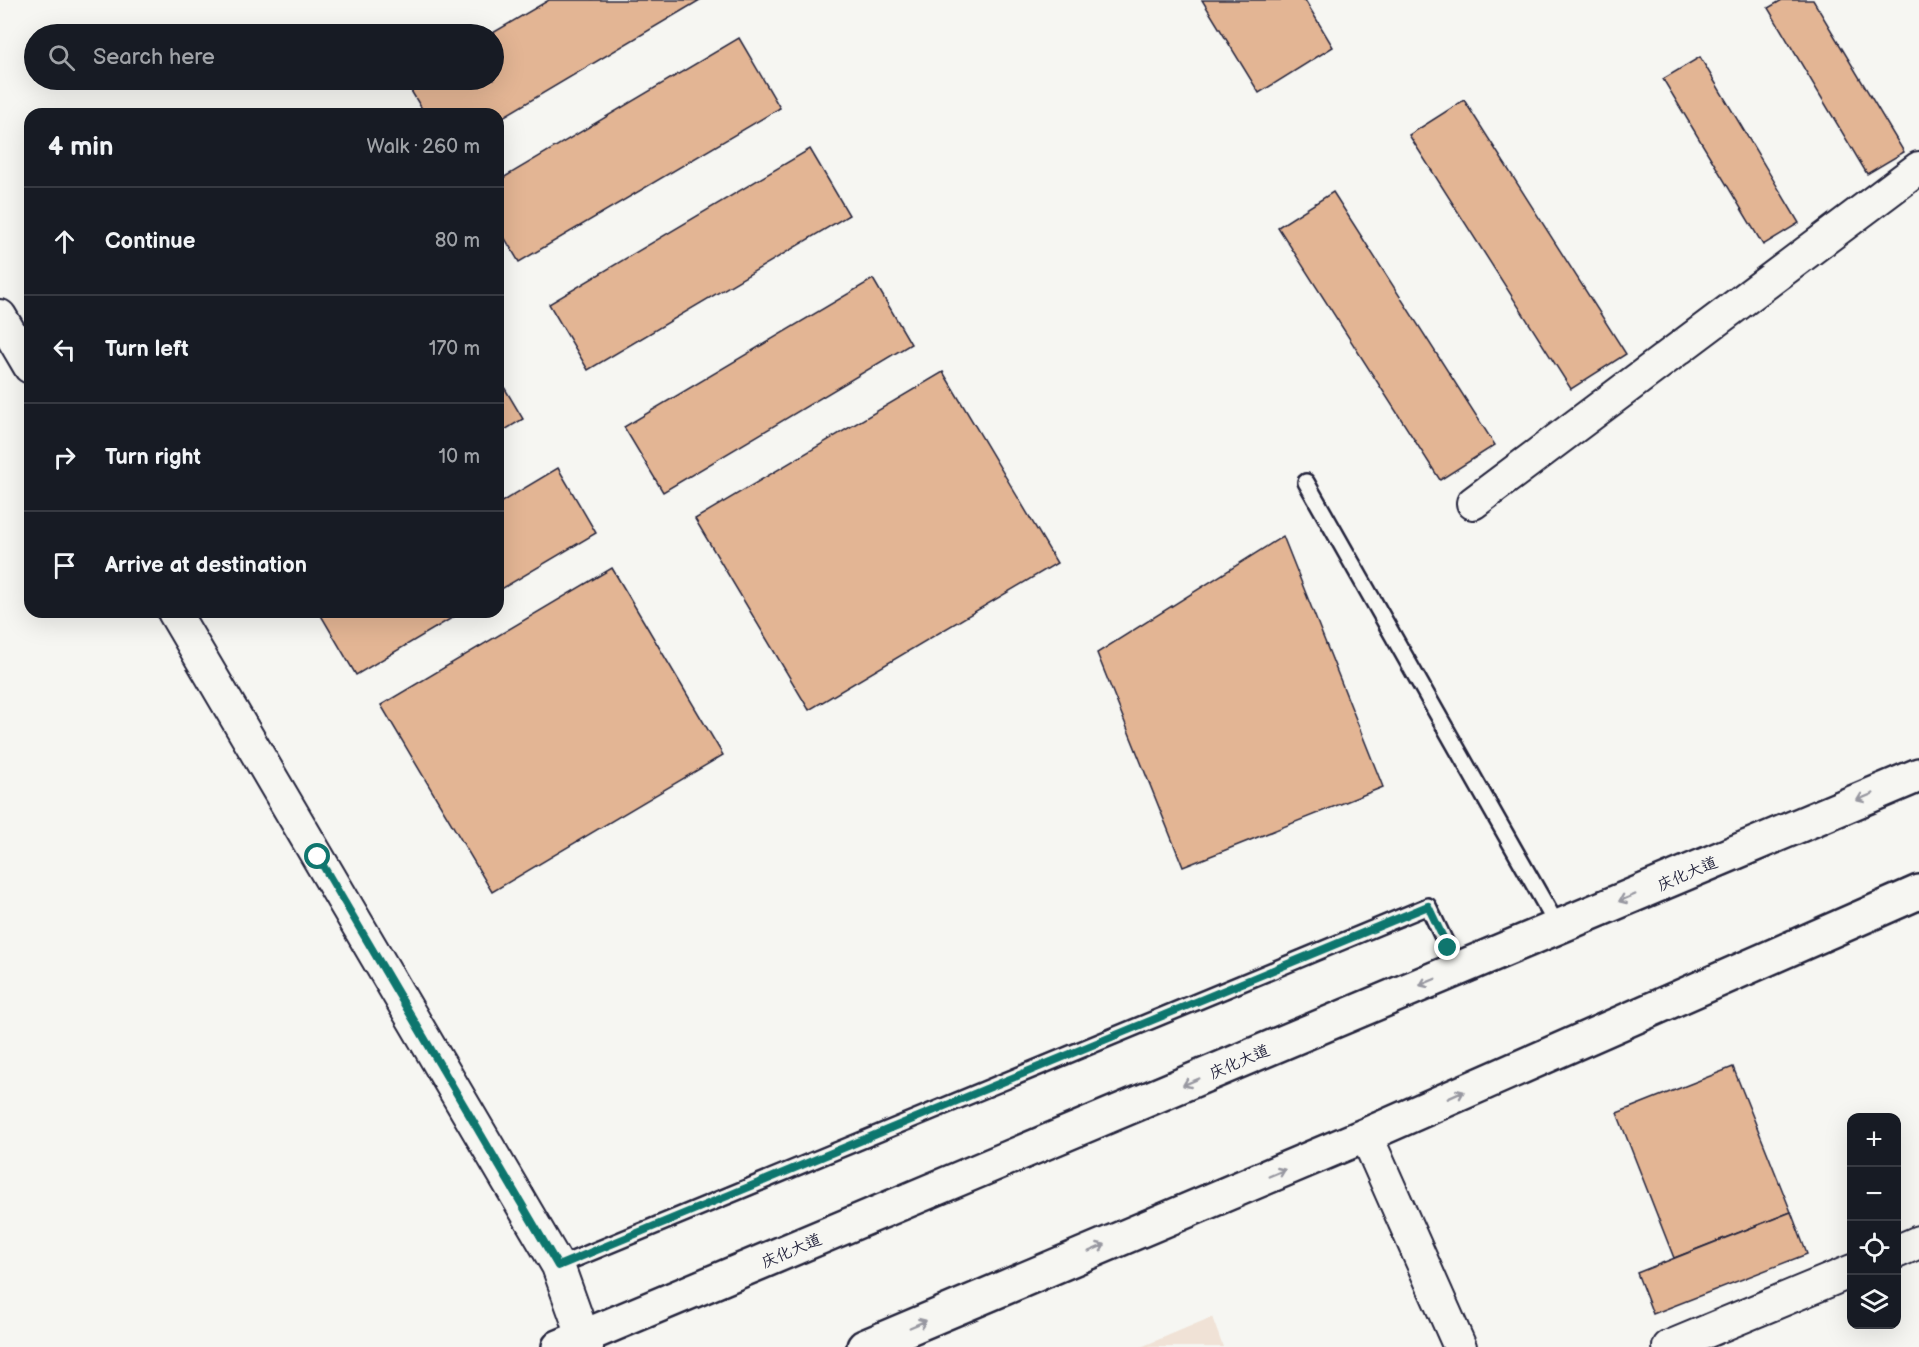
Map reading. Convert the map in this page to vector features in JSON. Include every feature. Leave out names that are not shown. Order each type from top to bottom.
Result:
[{"type":"highway","name":"庆化大道","points":[[577,1344],[1919,775]]},
{"type":"highway","points":[[864,1347],[1366,1135],[1919,892]]},
{"type":"street","points":[[1473,503],[1919,168]]},
{"type":"street","points":[[0,316],[24,357]]},
{"type":"street","points":[[178,618],[558,1266],[577,1344]]},
{"type":"street","points":[[1366,1135],[1460,1347]]},
{"type":"street","points":[[1901,1250],[1919,1242]]},
{"type":"street","points":[[1668,1347],[1847,1272]]},
{"type":"lane","points":[[1306,482],[1558,927]]},
{"type":"lane","points":[[558,1266],[1428,906],[1458,969]]},
{"type":"shaded area","points":[[1212,1317],[1223,1347],[1141,1347]]},
{"type":"building","points":[[549,0],[700,0],[504,116],[504,108],[421,108],[411,90],[504,90],[504,26]]},
{"type":"building","points":[[1202,0],[1305,0],[1333,47],[1259,93]]},
{"type":"building","points":[[1782,0],[1813,0],[1904,152],[1867,174],[1768,8]]},
{"type":"building","points":[[739,38],[780,108],[519,262],[504,237],[504,177]]},
{"type":"building","points":[[1700,57],[1799,223],[1763,245],[1663,79]]},
{"type":"building","points":[[1464,100],[1626,354],[1571,389],[1409,135]]},
{"type":"building","points":[[810,149],[849,215],[588,370],[549,304]]},
{"type":"building","points":[[1333,192],[1495,445],[1440,480],[1278,227]]},
{"type":"building","points":[[873,279],[911,344],[663,492],[624,427]]},
{"type":"building","points":[[943,372],[1057,563],[809,710],[695,519]]},
{"type":"building","points":[[504,387],[523,419],[504,430]]},
{"type":"building","points":[[558,468],[596,533],[504,587],[504,500]]},
{"type":"building","points":[[1283,536],[1383,787],[1183,867],[1097,653]]},
{"type":"building","points":[[612,568],[723,755],[492,892],[381,705]]},
{"type":"building","points":[[323,618],[452,618],[356,675]]},
{"type":"building","points":[[1733,1067],[1791,1212],[1674,1258],[1617,1113]]},
{"type":"building","points":[[1791,1212],[1807,1254],[1653,1314],[1637,1273]]},
{"type":"route","points":[[318,857],[558,1266],[1428,906],[1448,948]]}]
